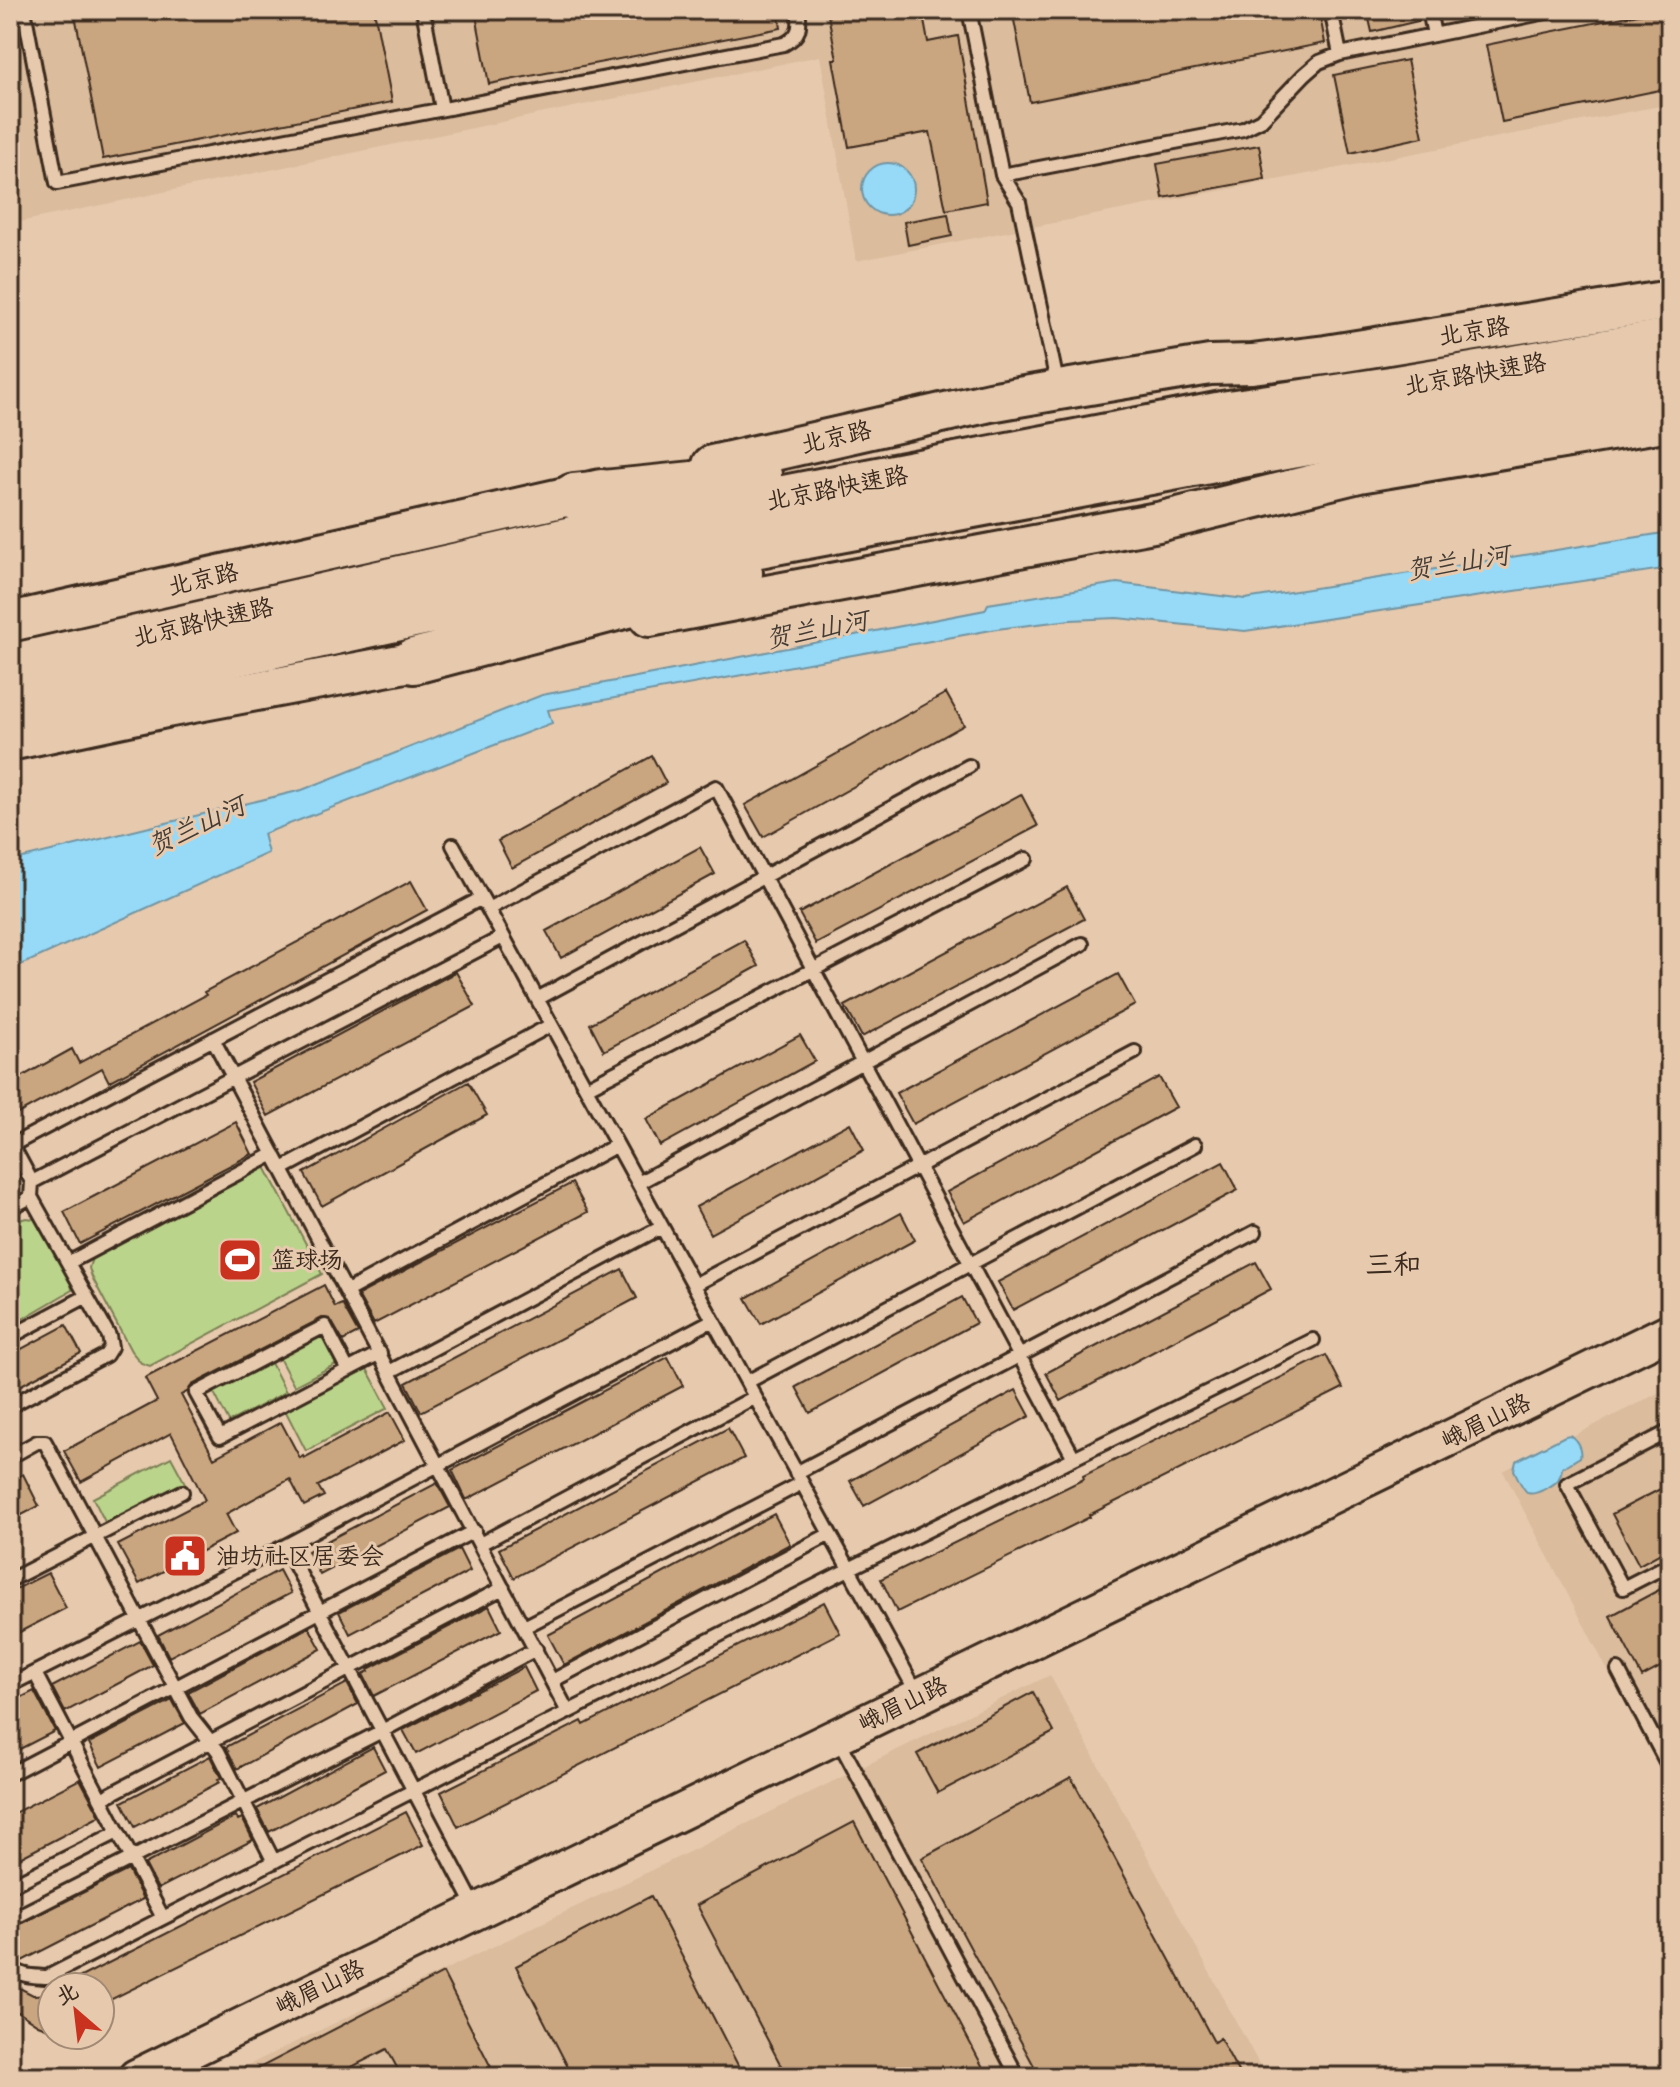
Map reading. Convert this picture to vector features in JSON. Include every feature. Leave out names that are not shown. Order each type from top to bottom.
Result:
[{"type":"highway","name":"北京路快速路","points":[[10,703],[133,656],[581,537],[1222,414],[1391,389],[1670,341]]},
{"type":"highway","name":"北京路快速路","points":[[10,667],[133,656],[592,576],[1290,446],[1670,384]]},
{"type":"highway","points":[[574,496],[823,466],[1138,406],[1223,397],[1391,389]]},
{"type":"highway","points":[[414,661],[677,592],[748,570],[1128,494],[1290,446]]},
{"type":"main road","name":"北京路","points":[[10,622],[990,402],[1210,365],[1314,357],[1670,300]]},
{"type":"main road","points":[[10,741],[166,708],[1158,522],[1359,473],[1670,421]]},
{"type":"street","name":"峨眉山路","points":[[136,2077],[1670,1331]]},
{"type":"lane","points":[[24,10],[57,183],[784,44],[794,39],[799,29],[798,10]]},
{"type":"lane","points":[[423,10],[442,109]]},
{"type":"lane","points":[[969,10],[1002,175],[1019,202],[1059,390]]},
{"type":"lane","points":[[1331,10],[1340,54]]},
{"type":"lane","points":[[1429,10],[1434,35]]},
{"type":"lane","points":[[1002,175],[1243,129],[1261,120],[1319,62],[1340,54],[1556,10]]},
{"type":"lane","points":[[537,999],[969,766]]},
{"type":"lane","points":[[10,1406],[106,1355],[111,1347],[109,1336],[31,1197],[32,1182],[11,1143],[716,787],[1074,1458]]},
{"type":"lane","points":[[453,845],[919,1696]]},
{"type":"lane","points":[[586,1088],[1026,859]]},
{"type":"lane","points":[[32,1182],[503,937]]},
{"type":"lane","points":[[638,1183],[1082,944]]},
{"type":"lane","points":[[282,1169],[551,1025]]},
{"type":"lane","points":[[213,1039],[568,1712]]},
{"type":"lane","points":[[694,1285],[1135,1052]]},
{"type":"lane","points":[[347,1291],[617,1145]]},
{"type":"lane","points":[[747,1382],[1195,1145]]},
{"type":"lane","points":[[68,1263],[274,1154]]},
{"type":"lane","points":[[10,1208],[31,1197]]},
{"type":"lane","points":[[389,1372],[662,1227]]},
{"type":"lane","points":[[524,1627],[1019,1356],[1255,1232]]},
{"type":"lane","points":[[10,1337],[87,1296]]},
{"type":"lane","points":[[10,1685],[285,1546],[713,1320]]},
{"type":"lane","points":[[348,1370],[325,1326],[196,1393],[220,1437],[348,1370],[380,1353]]},
{"type":"lane","points":[[10,1964],[26,1976],[47,1977],[849,1569],[1313,1340]]},
{"type":"lane","points":[[480,1544],[755,1397]]},
{"type":"lane","points":[[1670,1431],[1567,1484],[1623,1588],[1670,1564]]},
{"type":"lane","points":[[10,1457],[37,1442],[45,1442],[191,1717],[218,1751],[274,1862]]},
{"type":"lane","points":[[10,1580],[182,1492]]},
{"type":"lane","points":[[10,1774],[474,1531]]},
{"type":"lane","points":[[552,1681],[830,1534]]},
{"type":"lane","points":[[285,1546],[477,1911]]},
{"type":"lane","points":[[101,1799],[503,1588]]},
{"type":"lane","points":[[10,1920],[536,1649]]},
{"type":"lane","points":[[1618,1670],[1670,1769]]},
{"type":"lane","points":[[35,1673],[163,1918]]},
{"type":"lane","points":[[836,1736],[1018,2077]]},
{"type":"lane","points":[[10,1886],[118,1832]]},
{"type":"shaded area","points":[[10,10],[1670,10],[1670,104],[856,261],[820,56],[10,224]]},
{"type":"shaded area","points":[[1670,1387],[1670,1789],[1503,1471]]},
{"type":"shaded area","points":[[1050,1675],[1266,2077],[223,2077],[658,1867]]},
{"type":"green space","points":[[265,1167],[322,1274],[150,1366],[141,1363],[131,1351],[92,1277],[89,1268],[92,1258]]},
{"type":"green space","points":[[26,1218],[35,1219],[71,1282],[72,1290],[10,1326],[10,1223]]},
{"type":"green space","points":[[322,1332],[338,1363],[294,1386],[278,1356]]},
{"type":"green space","points":[[269,1359],[286,1392],[229,1422],[212,1389]]},
{"type":"green space","points":[[366,1367],[388,1408],[306,1451],[285,1410]]},
{"type":"green space","points":[[171,1457],[186,1485],[107,1526],[93,1498]]},
{"type":"water","points":[[888,163],[906,171],[914,189],[906,207],[888,215],[870,207],[862,189],[870,171]]},
{"type":"water","name":"贺兰山河","points":[[1670,532],[1670,568],[1245,631],[1117,618],[997,629],[548,710],[552,723],[263,834],[268,853],[10,970],[10,861],[302,790],[542,695],[985,610],[988,604],[1117,583],[1245,599]]},
{"type":"water","points":[[1570,1435],[1578,1445],[1580,1457],[1562,1468],[1552,1485],[1539,1492],[1528,1493],[1514,1470],[1516,1461]]},
{"type":"building","points":[[74,10],[374,10],[392,102],[103,159]]},
{"type":"building","points":[[475,10],[778,10],[781,28],[489,84]]},
{"type":"building","points":[[827,10],[922,10],[928,42],[958,36],[987,202],[946,210],[930,132],[849,147]]},
{"type":"building","points":[[1012,10],[1319,10],[1325,43],[1030,102]]},
{"type":"building","points":[[1367,10],[1420,10],[1422,20],[1372,32]]},
{"type":"building","points":[[1670,10],[1670,88],[1502,122],[1486,45]]},
{"type":"building","points":[[1407,60],[1423,137],[1350,153],[1334,75]]},
{"type":"building","points":[[1259,145],[1265,179],[1163,198],[1157,164]]},
{"type":"building","points":[[948,214],[952,236],[908,245],[904,222]]},
{"type":"building","points":[[946,693],[964,725],[763,837],[745,805]]},
{"type":"building","points":[[652,756],[666,783],[512,868],[498,841]]},
{"type":"building","points":[[1021,794],[1038,826],[816,944],[799,913]]},
{"type":"building","points":[[700,847],[715,874],[561,958],[546,931]]},
{"type":"building","points":[[411,881],[427,910],[109,1082],[102,1068],[10,1118],[10,1083],[72,1049],[79,1063]]},
{"type":"building","points":[[1067,887],[1084,919],[862,1037],[845,1006]]},
{"type":"building","points":[[744,940],[759,966],[604,1051],[590,1024]]},
{"type":"building","points":[[456,972],[475,1006],[268,1116],[250,1082]]},
{"type":"building","points":[[1118,974],[1135,1005],[913,1124],[896,1093]]},
{"type":"building","points":[[800,1035],[815,1061],[660,1146],[646,1119]]},
{"type":"building","points":[[1159,1077],[1176,1107],[964,1222],[947,1192]]},
{"type":"building","points":[[468,1082],[487,1115],[322,1206],[304,1173]]},
{"type":"building","points":[[236,1122],[252,1154],[80,1244],[64,1212]]},
{"type":"building","points":[[850,1123],[864,1150],[710,1234],[696,1207]]},
{"type":"building","points":[[1223,1162],[1238,1190],[1013,1310],[998,1282]]},
{"type":"building","points":[[572,1183],[588,1212],[374,1324],[358,1295]]},
{"type":"building","points":[[901,1213],[915,1240],[761,1324],[746,1298]]},
{"type":"building","points":[[1256,1262],[1271,1289],[1061,1401],[1046,1373]]},
{"type":"building","points":[[622,1269],[637,1298],[421,1412],[406,1383]]},
{"type":"building","points":[[324,1285],[335,1307],[342,1304],[358,1333],[343,1341],[330,1319],[322,1318],[192,1385],[181,1395],[214,1458],[281,1422],[300,1458],[390,1412],[405,1440],[318,1486],[324,1496],[304,1506],[290,1479],[226,1514],[236,1533],[139,1584],[118,1545],[205,1500],[171,1433],[81,1482],[64,1451],[157,1401],[145,1378]]},
{"type":"building","points":[[962,1297],[976,1323],[810,1413],[796,1387]]},
{"type":"building","points":[[66,1325],[81,1353],[10,1391],[10,1355]]},
{"type":"building","points":[[1326,1355],[1343,1388],[897,1612],[881,1579]]},
{"type":"building","points":[[668,1357],[683,1386],[466,1499],[452,1470]]},
{"type":"building","points":[[1016,1390],[1030,1416],[864,1506],[850,1481]]},
{"type":"building","points":[[728,1428],[744,1458],[514,1578],[499,1549]]},
{"type":"building","points":[[23,1474],[39,1506],[10,1521],[10,1481]]},
{"type":"building","points":[[437,1483],[450,1507],[320,1575],[308,1551]]},
{"type":"building","points":[[1670,1484],[1670,1548],[1639,1565],[1612,1514]]},
{"type":"building","points":[[774,1514],[790,1544],[564,1665],[548,1635]]},
{"type":"building","points":[[459,1549],[470,1571],[350,1634],[339,1612]]},
{"type":"building","points":[[279,1570],[291,1593],[169,1657],[158,1635]]},
{"type":"building","points":[[48,1573],[66,1608],[10,1637],[10,1592]]},
{"type":"building","points":[[1670,1584],[1670,1662],[1642,1677],[1610,1616]]},
{"type":"building","points":[[824,1602],[840,1633],[458,1827],[441,1792],[582,1721],[584,1725]]},
{"type":"building","points":[[489,1606],[501,1630],[374,1696],[363,1674],[368,1669]]},
{"type":"building","points":[[309,1627],[321,1649],[200,1714],[188,1692]]},
{"type":"building","points":[[140,1641],[153,1665],[65,1712],[52,1687]]},
{"type":"building","points":[[524,1667],[536,1691],[416,1754],[403,1730]]},
{"type":"building","points":[[347,1683],[358,1704],[237,1769],[226,1747]]},
{"type":"building","points":[[34,1691],[55,1731],[10,1754],[10,1703]]},
{"type":"building","points":[[1033,1692],[1054,1732],[938,1793],[917,1754]]},
{"type":"building","points":[[172,1700],[185,1723],[101,1767],[89,1743]]},
{"type":"building","points":[[373,1747],[385,1770],[269,1832],[257,1809]]},
{"type":"building","points":[[210,1756],[220,1782],[135,1827],[122,1802]]},
{"type":"building","points":[[1071,1777],[1214,2042],[1220,2038],[1241,2077],[1040,2077],[922,1858]]},
{"type":"building","points":[[80,1779],[100,1816],[10,1863],[10,1815]]},
{"type":"building","points":[[406,1812],[423,1845],[116,1997],[116,1971],[93,1971]]},
{"type":"building","points":[[236,1816],[238,1820],[242,1818],[253,1840],[158,1889],[145,1864]]},
{"type":"building","points":[[854,1822],[988,2077],[787,2077],[697,1905]]},
{"type":"building","points":[[128,1870],[143,1899],[20,1962],[10,1955],[10,1929]]},
{"type":"building","points":[[651,1896],[744,2077],[573,2077],[516,1966]]},
{"type":"building","points":[[443,1973],[496,2077],[402,2077],[387,2049],[332,2077],[242,2077]]},
{"type":"building","points":[[10,1983],[36,1995],[36,2024],[18,2012],[10,2011]]},
{"type":"place","name":"篮球场","points":[[240,1260]]},
{"type":"place","name":"油坊社区居委会","points":[[185,1556]]},
{"type":"district","name":"三和","points":[[1393,1265]]}]
